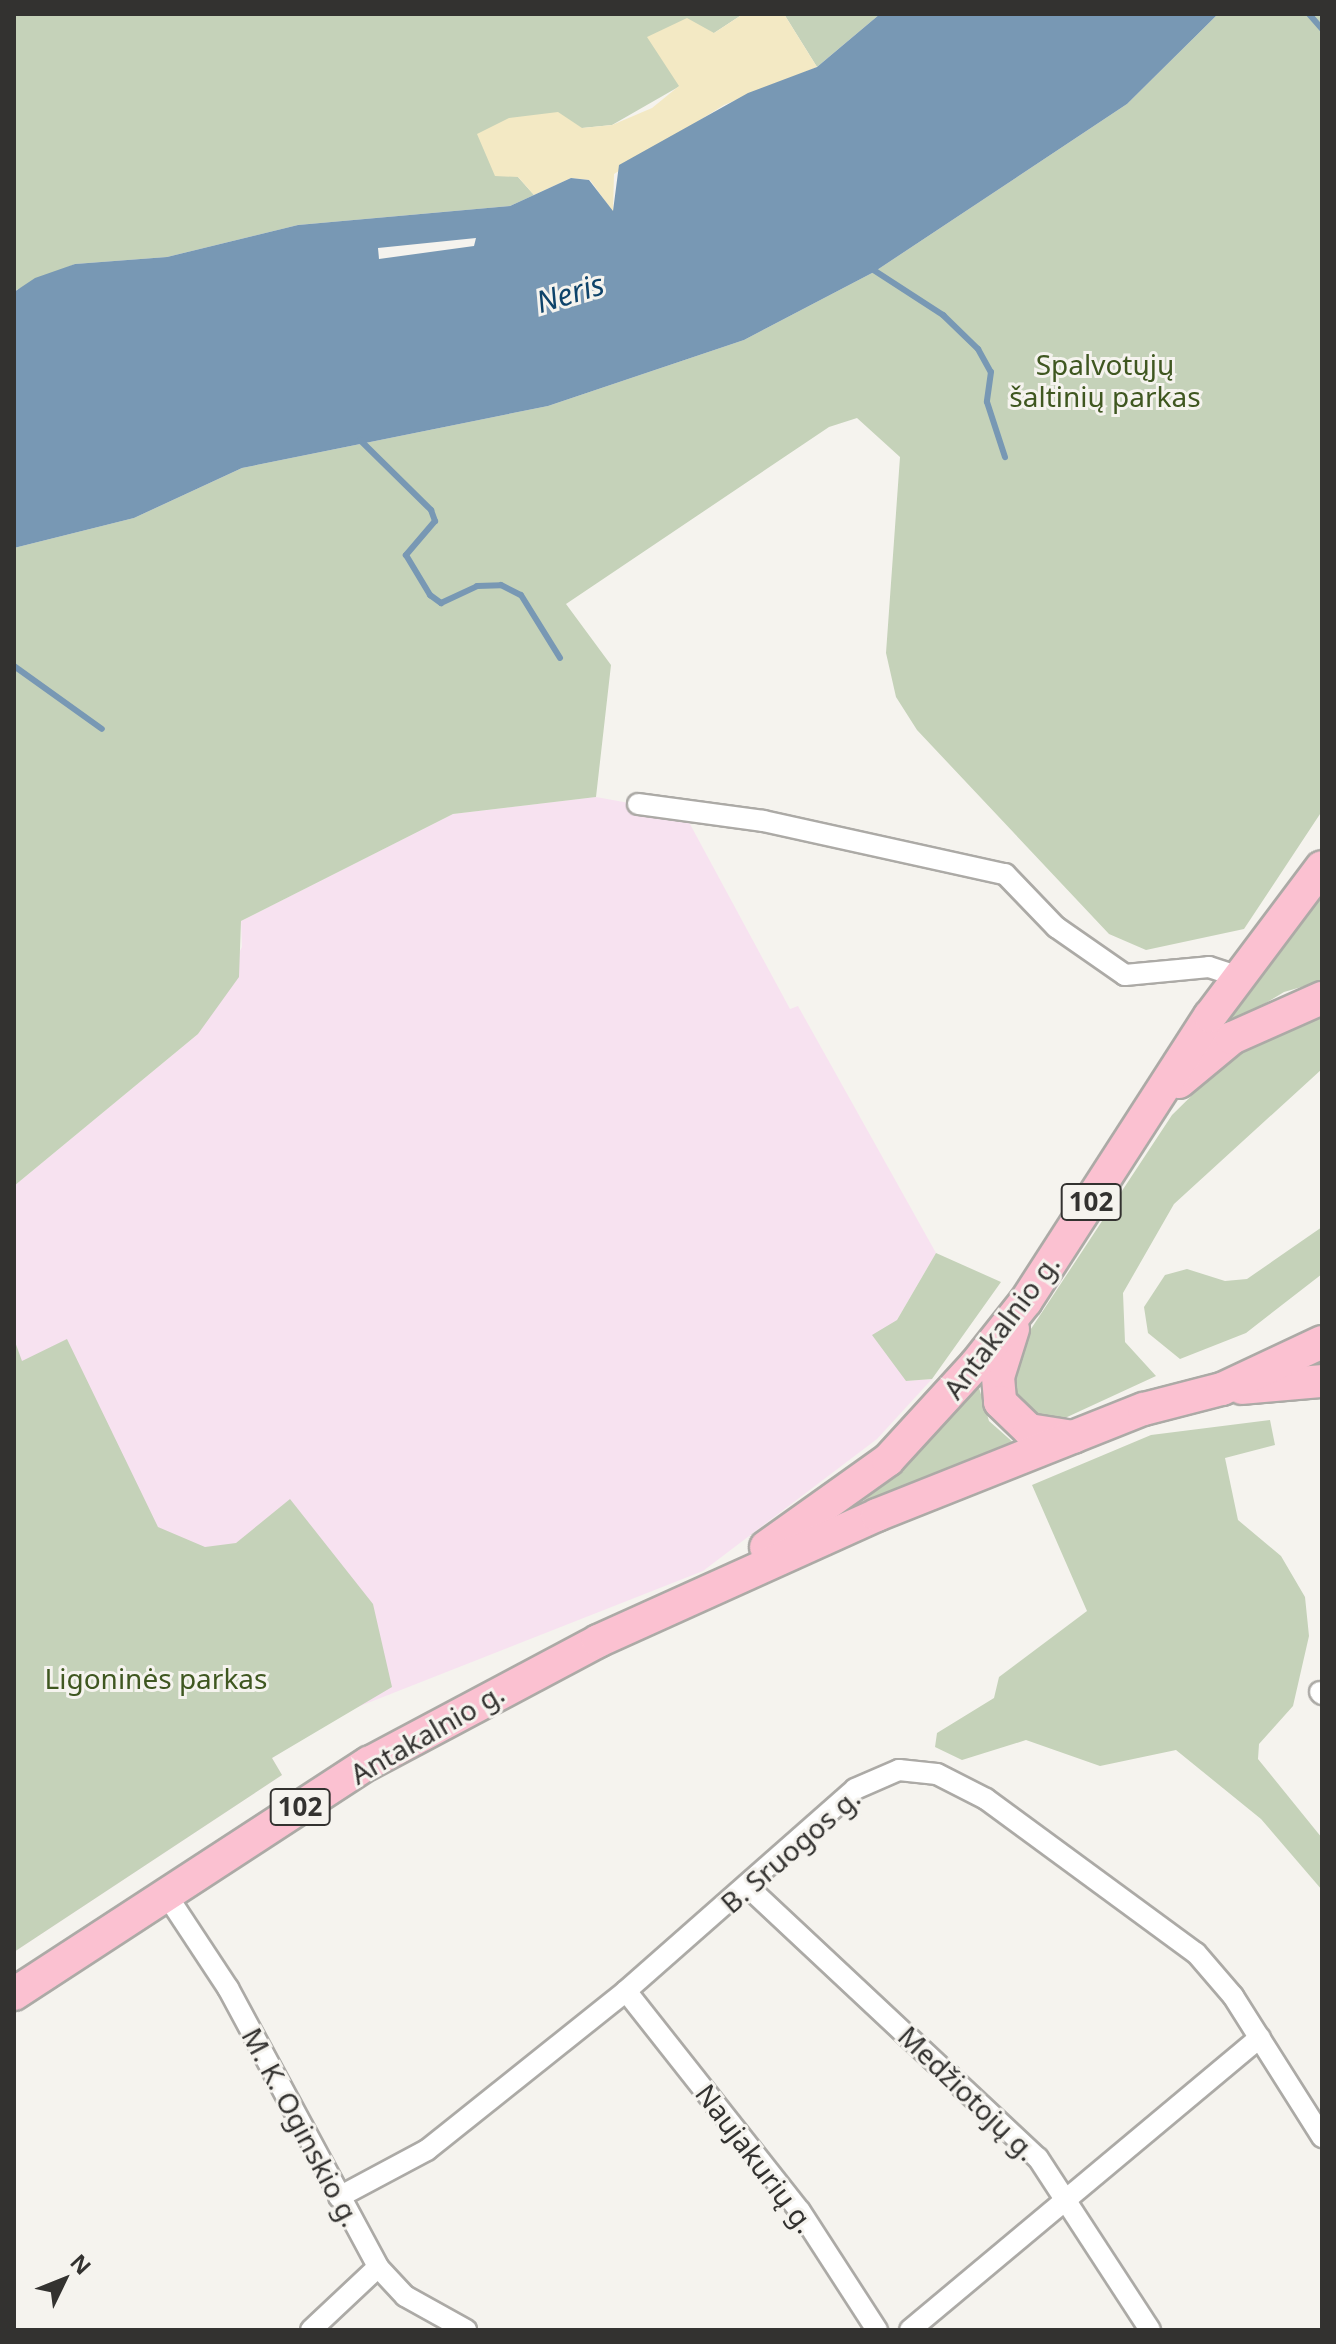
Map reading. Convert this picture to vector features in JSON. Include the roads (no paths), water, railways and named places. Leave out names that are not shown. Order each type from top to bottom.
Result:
[{"type":"main road","name":"Antakalnio g.","points":[[14,1994],[436,1722],[646,1618],[744,1562],[888,1460],[1026,1301],[1240,977],[1322,867]]},
{"type":"main road","name":"102","points":[[1156,1103],[1232,1038],[1322,998]]},
{"type":"main road","points":[[1026,1301],[1001,1363],[1000,1402],[1029,1430],[1077,1437]]},
{"type":"main road","name":"Antakalnio g.","points":[[646,1618],[1144,1409],[1222,1389],[1322,1342]]},
{"type":"main road","points":[[1222,1389],[1322,1381]]},
{"type":"street","points":[[638,804],[763,821],[1005,874],[1056,927],[1125,975],[1209,967],[1240,977]]},
{"type":"street","name":"B. Sruogos g.","points":[[339,2197],[427,2150],[626,1991],[748,1887],[855,1789],[899,1770],[937,1774],[1001,1808],[1151,1916],[1196,1953],[1260,2037],[1322,2137]]},
{"type":"street","name":"Medžiotojų g.","points":[[748,1887],[993,2112],[1066,2193],[1150,2330]]},
{"type":"street","name":"M. K. Oginskio g.","points":[[166,1894],[228,1988],[378,2267],[405,2296],[466,2330]]},
{"type":"street","name":"Naujakurių g.","points":[[626,1991],[800,2211],[877,2330]]},
{"type":"street","points":[[910,2330],[1066,2193],[1260,2037]]},
{"type":"street","points":[[311,2330],[378,2267]]},
{"type":"water","name":"Neris","points":[[880,14],[1218,14],[1127,104],[874,272],[744,340],[548,406],[242,468],[134,518],[14,548],[14,292],[35,278],[75,264],[167,257],[298,225],[510,206],[571,178],[589,180],[613,211],[619,165],[748,93],[817,67]]},
{"type":"waterway","points":[[1309,14],[1322,29]]},
{"type":"waterway","points":[[872,269],[943,315],[978,349],[991,372],[987,402],[1005,457]]},
{"type":"waterway","points":[[360,440],[431,510],[435,521],[406,555],[430,595],[441,603],[477,586],[501,585],[521,595],[560,658]]},
{"type":"waterway","points":[[14,666],[102,729]]},
{"type":"park label","name":"Spalvotųjų šaltinių parkas","points":[[1105,380]]},
{"type":"park label","name":"Ligoninės parkas","points":[[156,1678]]}]
